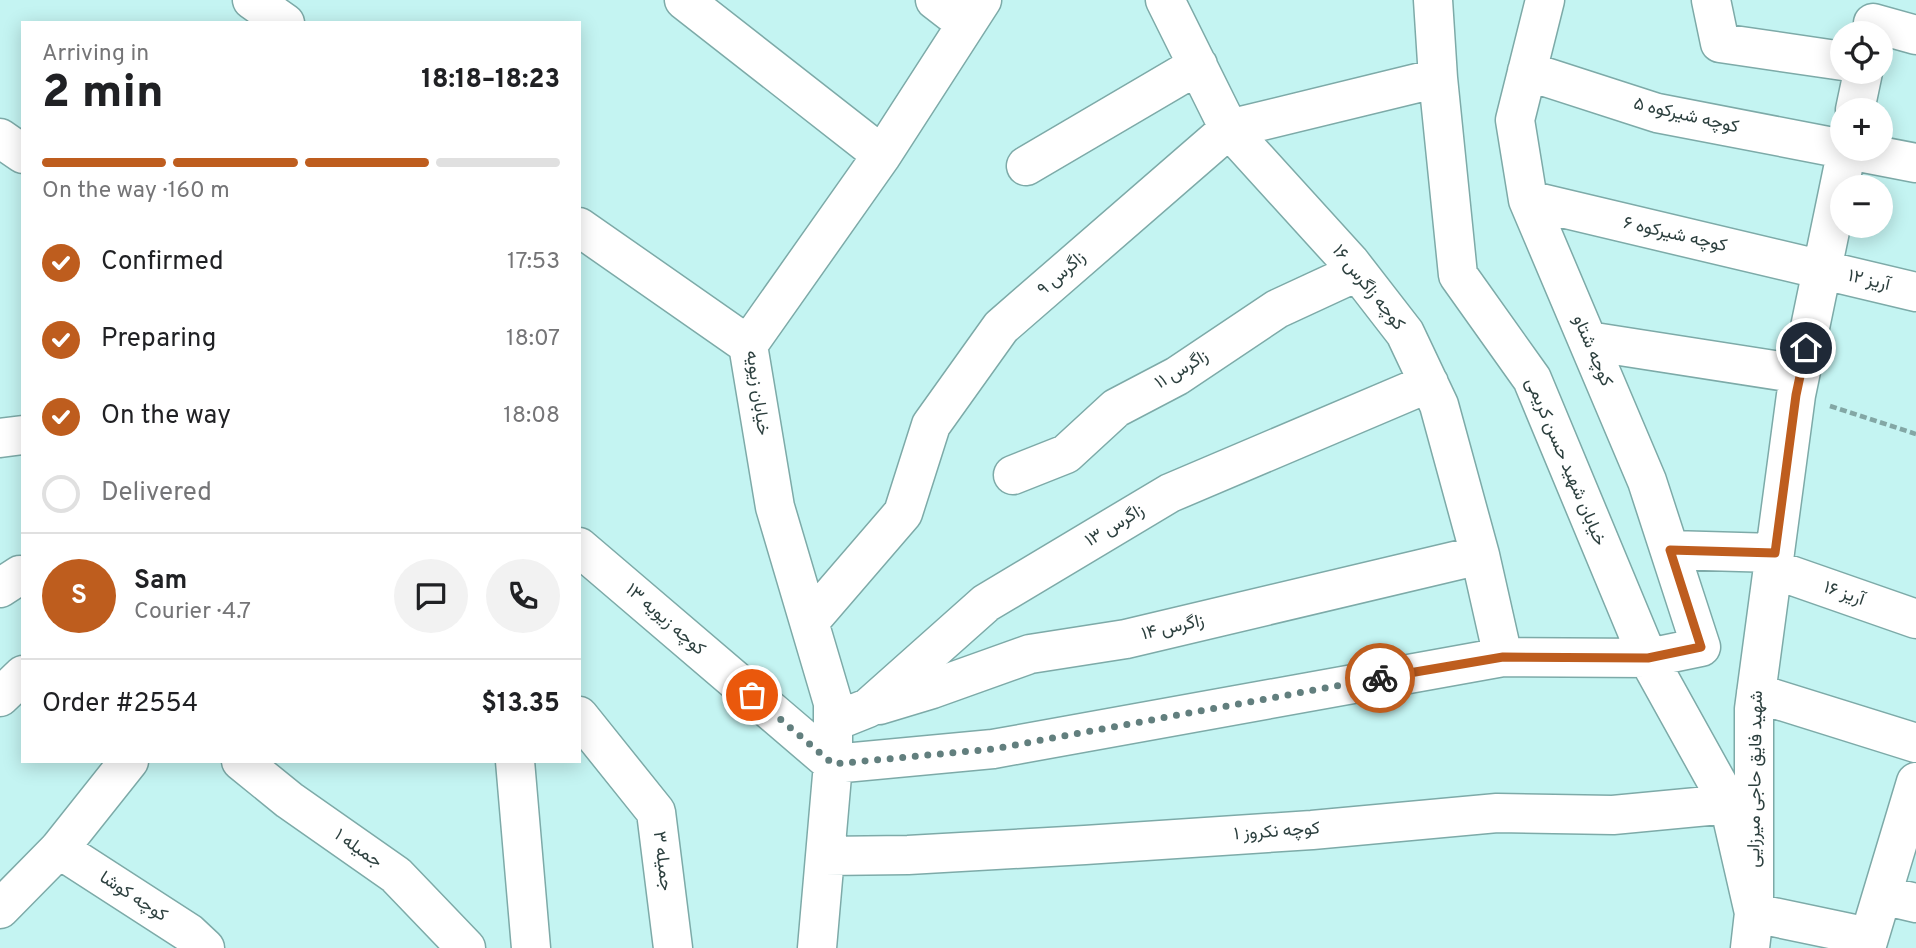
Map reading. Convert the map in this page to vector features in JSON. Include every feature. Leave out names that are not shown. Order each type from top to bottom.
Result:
[{"type":"street","points":[[252,0],[282,21]]},
{"type":"street","points":[[684,0],[883,155]]},
{"type":"street","points":[[934,0],[974,12]]},
{"type":"street","name":"کوچه زاگرس ۱۶","points":[[1165,0],[1229,129],[1357,272],[1405,333],[1440,405],[1480,555],[1503,657]]},
{"type":"street","name":"خیابان شهید حسن کریمی","points":[[1433,0],[1458,275],[1532,379],[1648,658],[1729,804],[1752,931]]},
{"type":"street","name":"کوچه شتاو","points":[[1545,0],[1515,120],[1528,200],[1647,481],[1701,647],[1648,658]]},
{"type":"street","points":[[1711,0],[1720,43],[1830,59]]},
{"type":"street","name":"خیابان زیویه","points":[[833,764],[833,704],[775,508],[748,345],[883,155],[974,12]]},
{"type":"street","points":[[1874,19],[1916,35]]},
{"type":"street","points":[[1026,166],[1198,65]]},
{"type":"street","name":"کوچه شیرکوه ۵","points":[[1527,71],[1657,113],[1830,146]]},
{"type":"street","name":"زاگرس ۹","points":[[810,621],[903,513],[931,425],[1000,327],[1229,129],[1438,78]]},
{"type":"street","points":[[0,138],[21,153]]},
{"type":"street","name":"کوچه شیرکوه ۵","points":[[1893,158],[1916,163]]},
{"type":"street","name":"شهید فایق حاجی میرزایی","points":[[1752,931],[1754,709],[1798,384],[1845,161]]},
{"type":"street","name":"کوچه شیرکوه ۶","points":[[1528,200],[1822,270]]},
{"type":"street","points":[[581,229],[748,345]]},
{"type":"street","name":"آریز ۱۲","points":[[1822,270],[1916,292]]},
{"type":"street","name":"زاگرس ۱۱","points":[[1013,475],[1066,454],[1116,408],[1177,376],[1277,309],[1357,272]]},
{"type":"street","points":[[1588,341],[1798,384]]},
{"type":"street","name":"زاگرس ۱۳","points":[[833,722],[868,708],[986,603],[1170,493],[1429,383]]},
{"type":"street","points":[[0,439],[21,435]]},
{"type":"street","name":"کوچه زیویه ۱۳","points":[[581,549],[833,764]]},
{"type":"street","name":"آریز ۱۶","points":[[1670,550],[1774,561],[1916,619]]},
{"type":"street","name":"زاگرس ۱۴","points":[[868,708],[932,689],[1030,654],[1126,639],[1480,555]]},
{"type":"street","points":[[817,948],[833,764],[993,749],[1241,702],[1503,657],[1648,658]]},
{"type":"street","points":[[0,697],[21,677]]},
{"type":"street","points":[[1756,693],[1916,743]]},
{"type":"street","name":"جمیله ۳","points":[[581,718],[656,812],[673,948]]},
{"type":"street","points":[[0,909],[59,849],[127,763]]},
{"type":"street","name":"جمیله ۱","points":[[243,763],[289,800],[396,875],[466,948]]},
{"type":"street","points":[[505,767],[531,948]]},
{"type":"street","points":[[1752,931],[1868,942],[1899,899],[1916,782]]},
{"type":"street","name":"کوچه نکروز ۱","points":[[825,856],[908,855],[1085,845],[1311,830],[1497,813],[1613,814],[1729,804]]},
{"type":"street","name":"کوچه کوشا","points":[[59,849],[189,943]]},
{"type":"path","points":[[1798,384],[1916,434]]},
{"type":"way so far","points":[[752,695],[833,764],[993,749],[1380,678]]},
{"type":"route","points":[[1380,678],[1503,657],[1648,658],[1701,647],[1670,550],[1775,553],[1796,395],[1806,348]]}]
